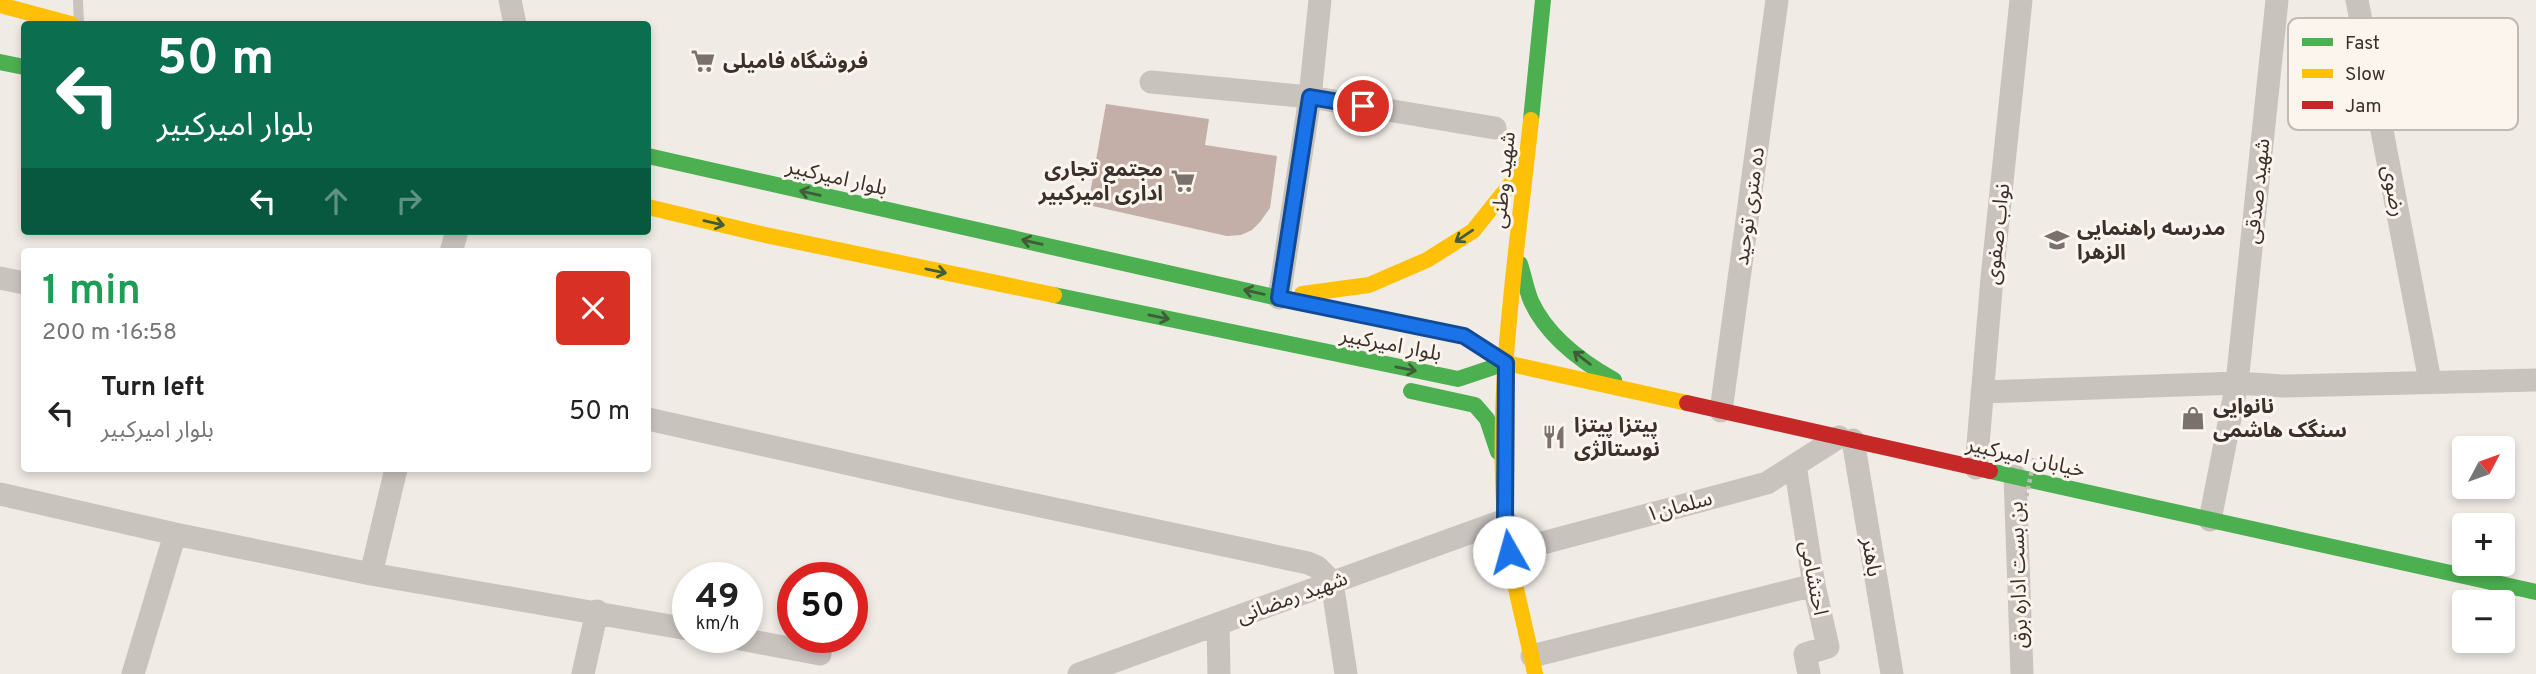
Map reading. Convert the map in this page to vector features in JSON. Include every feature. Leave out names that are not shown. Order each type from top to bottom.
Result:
[{"type":"main road","name":"شهید وطنی","points":[[1533,665],[1509,552],[1504,470],[1506,363],[1543,0]]},
{"type":"main road","points":[[0,5],[60,21]]},
{"type":"main road","points":[[0,62],[21,66]]},
{"type":"main road","name":"بلوار امیرکبیر","points":[[651,157],[770,190],[1464,336],[1506,363]]},
{"type":"main road","points":[[1279,298],[1369,285],[1427,260],[1473,231],[1525,166]]},
{"type":"main road","name":"بلوار امیرکبیر","points":[[651,208],[763,228],[1364,361],[1458,379],[1506,363]]},
{"type":"main road","points":[[1517,251],[1532,302],[1556,338],[1603,374],[1640,393]]},
{"type":"main road","points":[[1364,361],[1388,382],[1475,405],[1487,419],[1504,470]]},
{"type":"main road","name":"خیابان امیرکبیر","points":[[1506,363],[2536,592]]},
{"type":"street","points":[[510,0],[515,21]]},
{"type":"street","points":[[1279,298],[1310,97],[1320,0]]},
{"type":"street","name":"ده متری توحید","points":[[1721,411],[1777,0]]},
{"type":"street","name":"نواب صفوی","points":[[1976,468],[2021,0]]},
{"type":"street","name":"شهید صدقی","points":[[2210,520],[2237,383],[2277,0]]},
{"type":"street","name":"رضوی","points":[[2357,0],[2360,18]]},
{"type":"street","points":[[1151,82],[1310,97],[1495,128]]},
{"type":"street","name":"رضوی","points":[[2382,130],[2430,381]]},
{"type":"street","points":[[0,278],[21,282]]},
{"type":"street","points":[[1982,392],[2237,383],[2283,386],[2536,380]]},
{"type":"street","points":[[651,420],[1308,563],[1317,567],[1332,582],[1346,674]]},
{"type":"street","name":"سلمان۱","points":[[1509,552],[1767,483],[1795,465],[1846,439]]},
{"type":"street","name":"باهنر","points":[[1846,439],[1892,674]]},
{"type":"street","name":"احتشامی","points":[[1795,465],[1814,585],[1828,647],[1805,654],[1809,674]]},
{"type":"street","points":[[371,574],[395,472]]},
{"type":"street","name":"بن بست اداره برق","points":[[2015,476],[2022,674]]},
{"type":"street","points":[[0,494],[175,534],[371,574],[672,626]]},
{"type":"street","name":"شهید رمضانی","points":[[1079,674],[1505,520]]},
{"type":"street","points":[[133,674],[175,534]]},
{"type":"street","points":[[1533,665],[1814,585]]},
{"type":"street","points":[[583,674],[597,611]]},
{"type":"street","points":[[1218,624],[1219,674]]},
{"type":"street","points":[[763,643],[820,654]]},
{"type":"lane","points":[[78,0],[79,21]]},
{"type":"path","points":[[2025,503],[2035,455]]},
{"type":"building","name":"مجتمع تجاری اداری امیرکبیر","points":[[1106,104],[1209,119],[1205,145],[1277,156],[1270,208],[1252,230],[1241,235],[1227,236],[1088,205]]},
{"type":"traffic: fast","points":[[1531,120],[1543,0]]},
{"type":"traffic: fast","points":[[0,62],[21,66]]},
{"type":"traffic: fast","points":[[651,157],[1292,301]]},
{"type":"traffic: fast","points":[[1520,264],[1531,301],[1546,326],[1578,356],[1614,380]]},
{"type":"traffic: fast","points":[[1054,295],[1458,379],[1506,363]]},
{"type":"traffic: fast","points":[[1411,391],[1475,405],[1487,419],[1498,452]]},
{"type":"traffic: fast","points":[[1990,471],[2536,592]]},
{"type":"traffic: slow","points":[[0,5],[60,21]]},
{"type":"traffic: slow","points":[[1531,120],[1509,319],[1503,468],[1510,557],[1535,674]]},
{"type":"traffic: slow","points":[[1302,294],[1369,285],[1427,260],[1473,231],[1525,166]]},
{"type":"traffic: slow","points":[[651,208],[761,234],[1054,295]]},
{"type":"traffic: slow","points":[[1292,301],[1464,336],[1506,363],[1687,403]]},
{"type":"traffic: jam","points":[[1687,403],[1990,471]]},
{"type":"place","name":"فروشگاه فامیلی","points":[[703,61]]},
{"type":"place","name":"مجتمع تجاری اداری امیرکبیر","points":[[1183,181]]},
{"type":"place","name":"مدرسه راهنمایی الزهرا","points":[[2057,240]]},
{"type":"place","name":"نانوایی سنگک هاشمی","points":[[2193,418]]},
{"type":"place","name":"پیتزا پیتزا نوستالژی","points":[[1554,437]]},
{"type":"route","points":[[1363,106],[1310,97],[1279,298],[1464,336],[1506,363],[1504,470],[1509,552]]}]
